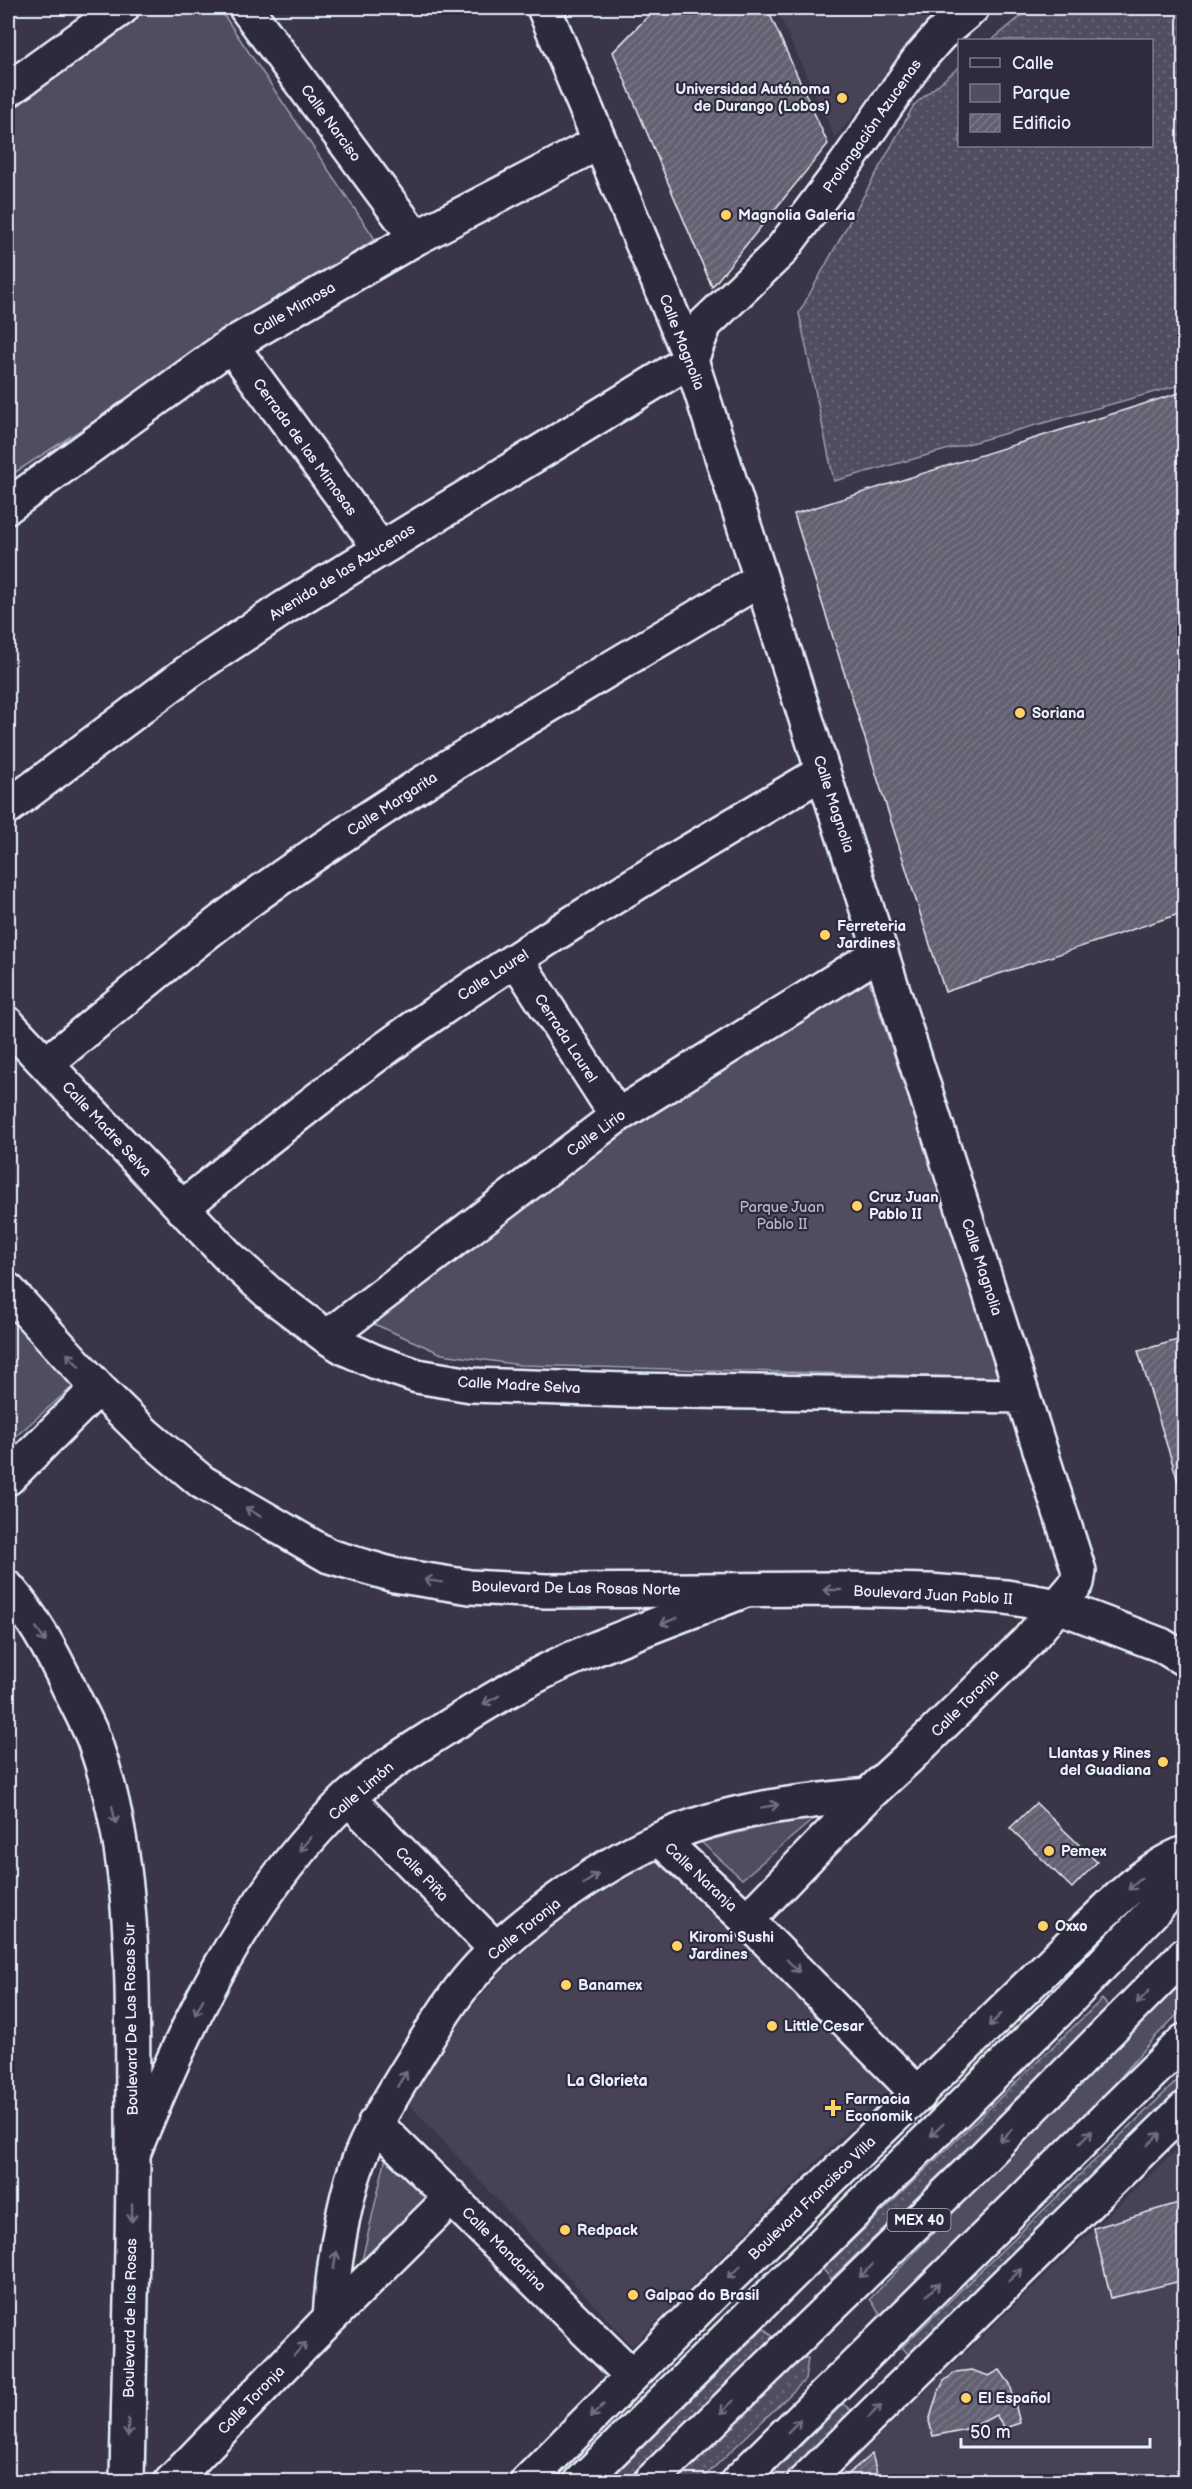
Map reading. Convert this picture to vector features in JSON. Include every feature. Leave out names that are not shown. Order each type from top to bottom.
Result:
[{"type":"street","points":[[8,90],[122,8]]},
{"type":"street","name":"Calle Narciso","points":[[246,8],[416,238]]},
{"type":"street","name":"Calle Magnolia","points":[[544,8],[691,360],[824,772],[1079,1570],[1077,1583],[1058,1606]]},
{"type":"street","name":"Prolongación Azucenas","points":[[691,360],[705,324],[780,252],[843,168],[919,59],[940,35],[972,8]]},
{"type":"street","name":"Calle Mimosa","points":[[8,506],[231,345],[416,238],[600,142]]},
{"type":"street","name":"Cerrada de las Mimosas","points":[[231,345],[380,548]]},
{"type":"street","name":"Avenida de las Azucenas","points":[[8,807],[188,672],[284,608],[691,360]]},
{"type":"street","name":"Calle Margarita","points":[[46,1064],[236,911],[360,824],[514,726],[761,579]]},
{"type":"street","name":"Calle Laurel","points":[[182,1208],[316,1099],[434,1014],[516,959],[673,861],[824,772]]},
{"type":"street","name":"Calle Lirio","points":[[327,1337],[617,1116],[881,952]]},
{"type":"street","name":"Cerrada Laurel","points":[[516,959],[617,1116]]},
{"type":"street","name":"Calle Madre Selva","points":[[8,1024],[237,1265],[270,1294],[327,1337],[365,1357],[417,1376],[471,1384],[625,1390],[1023,1396]]},
{"type":"street","name":"Boulevard De Las Rosas Norte","points":[[8,1290],[98,1388],[146,1435],[202,1482],[329,1556],[394,1575],[470,1587],[546,1591],[743,1591]]},
{"type":"street","points":[[8,1478],[98,1388]]},
{"type":"street","name":"Boulevard De Las Rosas Sur","points":[[8,1587],[22,1604],[53,1654],[93,1739],[114,1813],[125,1875],[132,1938],[133,2154]]},
{"type":"street","name":"Boulevard Juan Pablo II","points":[[743,1591],[834,1589],[929,1591],[1006,1597],[1058,1606],[1161,1645],[1185,1659]]},
{"type":"street","name":"Calle Limón","points":[[133,2154],[188,2028],[230,1948],[274,1881],[348,1798],[398,1759],[483,1704],[577,1656],[743,1591]]},
{"type":"street","name":"Calle Toronja","points":[[747,1920],[867,1795],[907,1760],[1011,1657],[1058,1606]]},
{"type":"street","name":"Calle Toronja","points":[[330,2318],[340,2224],[353,2177],[375,2123],[459,1990],[496,1949],[556,1902],[602,1871],[660,1839],[747,1810],[791,1802],[867,1795]]},
{"type":"street","name":"Calle Piña","points":[[348,1798],[496,1949]]},
{"type":"street","name":"Calle Naranja","points":[[660,1839],[747,1920],[919,2095]]},
{"type":"street","name":"Boulevard Francisco Villa","points":[[527,2481],[728,2279],[1137,1881],[1185,1853]]},
{"type":"street","points":[[581,2481],[1057,2012],[1185,1879]]},
{"type":"street","points":[[1057,2012],[1062,1954]]},
{"type":"street","name":"MEX 40","points":[[650,2481],[981,2160],[1185,1955]]},
{"type":"street","points":[[737,2481],[1185,2041]]},
{"type":"street","points":[[804,2481],[1185,2109]]},
{"type":"street","name":"Calle Mandarina","points":[[375,2123],[632,2376]]},
{"type":"street","name":"Boulevard de las Rosas","points":[[127,2481],[133,2154]]},
{"type":"street","name":"Calle Toronja","points":[[171,2481],[452,2197]]},
{"type":"shaded area","name":"Universidad Autónoma de Durango (Lobos)","points":[[776,8],[941,8],[835,138]]},
{"type":"shaded area","points":[[661,1858],[894,2084],[632,2346],[407,2102],[467,2013],[494,1981],[540,1935],[593,1895]]},
{"type":"shaded area","points":[[1184,2142],[1184,2481],[832,2481]]},
{"type":"green space","points":[[130,8],[219,8],[375,239],[8,477],[8,97]]},
{"type":"green space","points":[[1031,8],[1184,8],[1184,384],[834,481],[799,313],[914,105],[958,68],[958,147],[1153,147],[1153,39],[993,39]]},
{"type":"green space","name":"Parque Juan Pablo II","points":[[869,981],[1003,1378],[520,1365],[442,1354],[365,1320],[625,1124]]},
{"type":"green space","points":[[8,1305],[80,1380],[8,1443]]},
{"type":"green space","points":[[822,1812],[742,1879],[701,1842]]},
{"type":"green space","points":[[1184,1972],[1184,2008],[1156,2036],[1080,2124],[884,2319],[870,2299]]},
{"type":"green space","points":[[1102,1999],[1111,2010],[831,2279],[823,2269]]},
{"type":"green space","points":[[1184,2074],[1184,2091],[909,2355],[902,2347]]},
{"type":"green space","points":[[388,2148],[432,2194],[362,2260]]},
{"type":"green space","points":[[764,2328],[773,2337],[626,2481],[608,2481]]},
{"type":"green space","points":[[791,2357],[808,2358],[805,2380],[700,2481],[663,2482]]},
{"type":"green space","points":[[843,2404],[856,2414],[786,2481],[764,2482]]},
{"type":"building","name":"Magnolia Galeria","points":[[656,8],[767,8],[828,144],[712,287],[613,52]]},
{"type":"building","name":"Soriana","points":[[1185,391],[1185,912],[945,992],[794,514]]},
{"type":"building","points":[[1185,1338],[1185,1487],[1180,1488],[1138,1351]]},
{"type":"building","points":[[1036,1803],[1097,1862],[1072,1888],[1010,1828]]},
{"type":"building","points":[[1185,2201],[1185,2280],[1111,2298],[1094,2228]]},
{"type":"building","points":[[971,2370],[989,2376],[1000,2370],[1010,2384],[1020,2423],[1005,2428],[996,2415],[971,2428],[933,2436],[929,2421],[944,2381],[956,2372]]},
{"type":"building","points":[[872,2454],[879,2481],[839,2481]]},
{"type":"place","name":"Universidad Autónoma de Durango (Lobos)","points":[[842,98]]},
{"type":"place","name":"Magnolia Galeria","points":[[726,215]]},
{"type":"place","name":"Soriana","points":[[1020,713]]},
{"type":"place","name":"Ferreteria Jardines","points":[[825,935]]},
{"type":"place","name":"Cruz Juan Pablo II","points":[[857,1206]]},
{"type":"place","name":"Llantas y Rines del Guadiana","points":[[1163,1762]]},
{"type":"place","name":"Pemex","points":[[1049,1851]]},
{"type":"place","name":"Oxxo","points":[[1043,1926]]},
{"type":"place","name":"Kiromi Sushi Jardines","points":[[677,1946]]},
{"type":"place","name":"Banamex","points":[[566,1985]]},
{"type":"place","name":"Little Cesar","points":[[772,2026]]},
{"type":"place","name":"Farmacia Economik","points":[[833,2108]]},
{"type":"place","name":"Redpack","points":[[565,2230]]},
{"type":"place","name":"Galpao do Brasil","points":[[633,2295]]},
{"type":"place","name":"El Español","points":[[966,2398]]},
{"type":"district","name":"La Glorieta","points":[[607,2080]]}]
